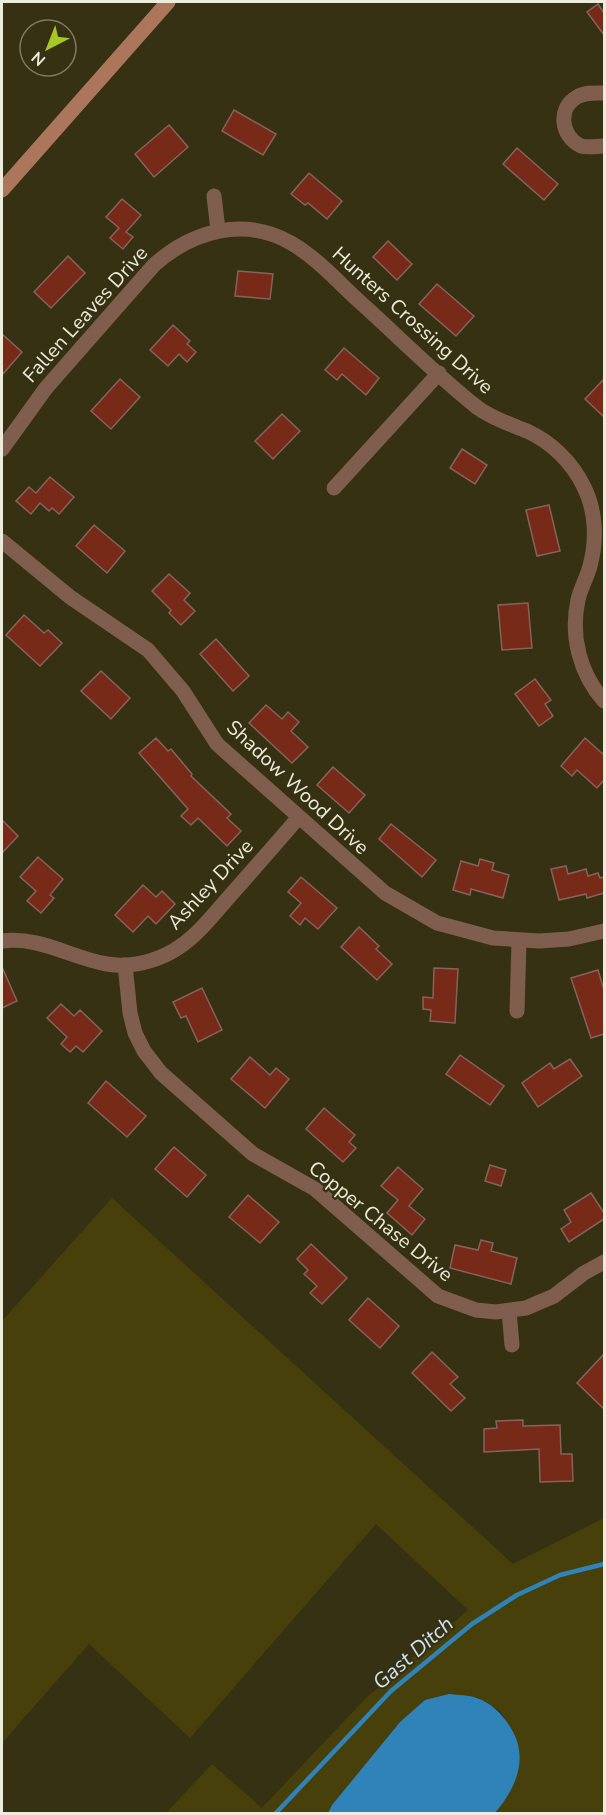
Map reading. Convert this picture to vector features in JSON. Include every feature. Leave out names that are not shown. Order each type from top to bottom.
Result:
[{"type":"main road","points":[[2,190],[168,2]]},
{"type":"street","points":[[604,93],[576,97],[567,106],[564,125],[567,134],[582,146],[604,146]]},
{"type":"street","points":[[214,196],[218,230]]},
{"type":"street","name":"Hunters Crossing Drive","points":[[218,230],[253,230],[291,243],[307,254],[480,409],[498,420],[537,436],[561,454],[584,487],[599,520],[594,547],[578,597],[575,628],[583,667],[595,691],[604,701]]},
{"type":"street","name":"Fallen Leaves Drive","points":[[2,448],[46,388],[154,265],[181,244],[218,230]]},
{"type":"street","points":[[334,488],[439,373]]},
{"type":"street","name":"Shadow Wood Drive","points":[[2,541],[70,597],[148,650],[178,684],[217,744],[385,893],[410,910],[466,932],[519,941],[569,939],[604,931]]},
{"type":"street","name":"Ashley Drive","points":[[2,941],[28,941],[49,945],[91,961],[125,965],[155,959],[185,943],[204,926],[298,818]]},
{"type":"street","points":[[517,1011],[519,941]]},
{"type":"street","name":"Copper Chase Drive","points":[[125,965],[130,1013],[144,1052],[161,1073],[239,1144],[315,1189],[438,1296],[476,1310],[509,1311],[536,1305],[554,1296],[584,1272],[604,1262]]},
{"type":"street","points":[[509,1311],[512,1345]]},
{"type":"shaded area","points":[[112,1198],[513,1564],[604,1518],[604,1813],[495,1813],[498,1809],[516,1736],[500,1711],[477,1697],[400,1722],[332,1805],[328,1813],[166,1813],[212,1764],[262,1808],[365,1699],[468,1610],[376,1524],[190,1738],[89,1644],[2,1743],[2,1321]]},
{"type":"water","points":[[449,1694],[474,1697],[487,1703],[503,1716],[515,1737],[519,1748],[518,1771],[509,1793],[495,1813],[328,1813],[332,1805],[400,1722],[425,1700]]},
{"type":"building","points":[[598,4],[604,13],[604,35],[587,12]]},
{"type":"building","points":[[234,110],[276,134],[263,155],[222,131]]},
{"type":"building","points":[[169,125],[188,147],[154,177],[135,154]]},
{"type":"building","points":[[517,148],[558,184],[544,200],[503,164]]},
{"type":"building","points":[[309,173],[342,201],[327,219],[308,203],[305,205],[291,194]]},
{"type":"building","points":[[122,199],[141,215],[126,232],[133,237],[123,249],[110,238],[119,228],[106,217]]},
{"type":"building","points":[[388,241],[412,264],[397,280],[373,257]]},
{"type":"building","points":[[68,256],[85,273],[51,308],[34,292]]},
{"type":"building","points":[[238,271],[273,274],[270,299],[235,296]]},
{"type":"building","points":[[437,284],[474,316],[456,336],[419,304]]},
{"type":"building","points":[[173,325],[190,341],[187,344],[196,352],[187,362],[179,354],[168,366],[150,350]]},
{"type":"building","points":[[2,334],[22,352],[2,375]]},
{"type":"building","points":[[344,348],[379,378],[366,395],[342,374],[337,380],[325,370]]},
{"type":"building","points":[[120,379],[140,397],[111,429],[91,411]]},
{"type":"building","points":[[604,379],[604,417],[585,399]]},
{"type":"building","points":[[282,414],[300,431],[273,459],[255,441]]},
{"type":"building","points":[[462,449],[487,465],[475,484],[450,468]]},
{"type":"building","points":[[50,477],[74,497],[59,514],[52,508],[49,511],[40,503],[31,514],[16,501],[29,487],[36,493]]},
{"type":"building","points":[[549,505],[560,551],[537,556],[526,510]]},
{"type":"building","points":[[94,525],[125,551],[107,573],[76,546]]},
{"type":"building","points":[[169,574],[190,593],[184,600],[195,611],[181,625],[169,613],[171,610],[152,591]]},
{"type":"building","points":[[528,603],[532,648],[502,650],[498,605]]},
{"type":"building","points":[[24,615],[44,633],[48,630],[62,643],[40,666],[6,635]]},
{"type":"building","points":[[216,639],[249,676],[233,691],[200,654]]},
{"type":"building","points":[[101,671],[130,698],[111,719],[81,691]]},
{"type":"building","points":[[535,679],[551,700],[545,704],[553,716],[539,726],[515,694]]},
{"type":"building","points":[[266,705],[282,719],[288,712],[299,722],[291,731],[308,747],[292,763],[249,723]]},
{"type":"building","points":[[156,738],[168,751],[171,749],[192,774],[191,776],[231,814],[227,818],[241,831],[227,846],[198,818],[191,825],[181,816],[188,809],[139,753]]},
{"type":"building","points":[[585,738],[604,755],[604,780],[597,788],[577,770],[572,776],[561,766]]},
{"type":"building","points":[[333,767],[365,795],[349,813],[317,785]]},
{"type":"building","points":[[2,820],[18,836],[2,853]]},
{"type":"building","points":[[391,824],[436,860],[422,877],[379,839]]},
{"type":"building","points":[[38,857],[63,879],[50,895],[54,898],[41,913],[27,901],[36,891],[20,877]]},
{"type":"building","points":[[480,859],[494,863],[492,870],[509,875],[503,898],[471,889],[470,895],[453,890],[461,861],[478,866]]},
{"type":"building","points":[[566,866],[568,874],[586,869],[588,876],[598,873],[600,878],[604,877],[604,893],[587,898],[586,894],[559,900],[551,869]]},
{"type":"building","points":[[301,877],[337,908],[318,929],[305,918],[300,925],[290,916],[301,903],[288,892]]},
{"type":"building","points":[[143,885],[156,897],[162,891],[175,904],[156,924],[148,916],[133,932],[115,915]]},
{"type":"building","points":[[359,927],[379,946],[376,949],[392,964],[377,980],[341,947]]},
{"type":"building","points":[[2,967],[17,1001],[2,1008]]},
{"type":"building","points":[[434,968],[458,969],[455,1023],[430,1021],[431,1010],[423,1009],[423,997],[433,998]]},
{"type":"building","points":[[598,970],[604,990],[604,1034],[591,1038],[571,978]]},
{"type":"building","points":[[202,988],[222,1030],[198,1042],[186,1016],[181,1018],[173,1002]]},
{"type":"building","points":[[61,1004],[74,1016],[80,1010],[102,1031],[83,1052],[76,1046],[70,1052],[61,1044],[67,1037],[47,1018]]},
{"type":"building","points":[[460,1055],[504,1086],[490,1105],[446,1074]]},
{"type":"building","points":[[250,1057],[270,1075],[276,1068],[289,1079],[265,1108],[231,1079]]},
{"type":"building","points":[[570,1059],[582,1076],[538,1107],[522,1083],[550,1063],[554,1069]]},
{"type":"building","points":[[106,1081],[146,1116],[127,1137],[88,1103]]},
{"type":"building","points":[[324,1108],[355,1135],[349,1142],[356,1148],[343,1162],[306,1129]]},
{"type":"building","points":[[174,1147],[206,1175],[187,1197],[155,1169]]},
{"type":"building","points":[[490,1165],[506,1170],[501,1186],[485,1181]]},
{"type":"building","points":[[398,1167],[423,1189],[409,1206],[425,1219],[412,1235],[387,1213],[398,1200],[381,1186]]},
{"type":"building","points":[[591,1193],[604,1213],[604,1219],[569,1242],[561,1229],[571,1222],[564,1210]]},
{"type":"building","points":[[248,1195],[279,1222],[260,1243],[229,1217]]},
{"type":"building","points":[[481,1240],[493,1243],[491,1251],[517,1258],[511,1284],[450,1268],[455,1245],[478,1250]]},
{"type":"building","points":[[311,1244],[347,1278],[322,1304],[310,1293],[317,1286],[304,1274],[308,1270],[297,1259]]},
{"type":"building","points":[[368,1298],[399,1326],[380,1348],[349,1320]]},
{"type":"building","points":[[432,1352],[458,1377],[450,1384],[465,1398],[451,1411],[412,1373]]},
{"type":"building","points":[[604,1354],[604,1409],[577,1383]]},
{"type":"building","points":[[523,1420],[523,1426],[560,1425],[561,1454],[572,1454],[573,1481],[540,1482],[539,1449],[484,1452],[484,1429],[497,1428],[496,1421]]},
{"type":"waterway","name":"Gast Ditch","points":[[275,1814],[391,1691],[472,1624],[517,1595],[560,1575],[604,1564]]}]
